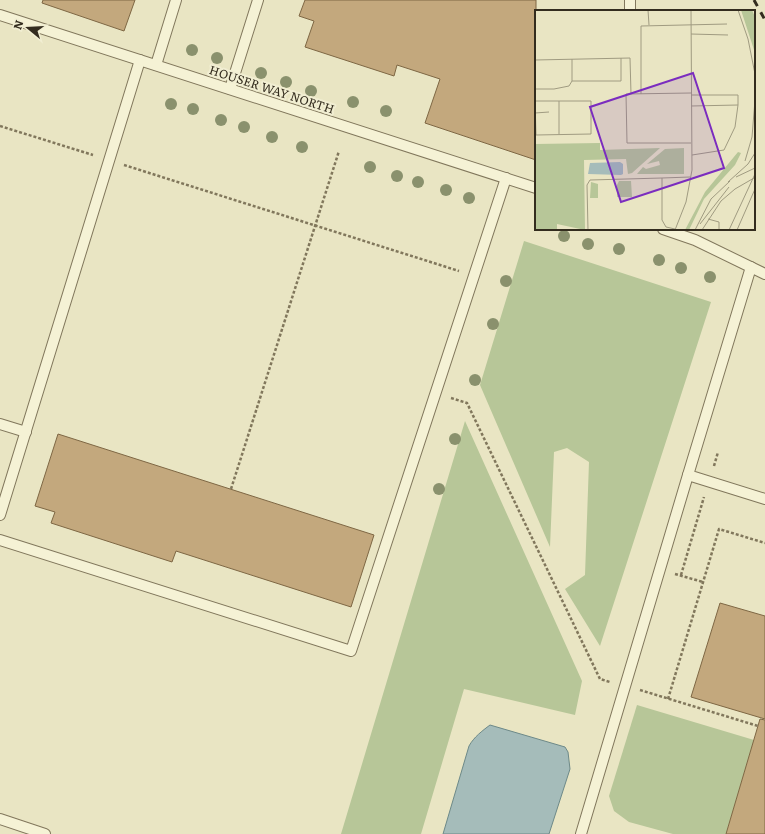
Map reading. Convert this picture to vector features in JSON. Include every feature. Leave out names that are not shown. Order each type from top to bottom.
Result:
[{"type":"lane","points":[[156,65],[176,0]]},
{"type":"lane","points":[[230,89],[258,0]]},
{"type":"lane","name":"HOUSER WAY NORTH","points":[[0,15],[535,188]]},
{"type":"lane","points":[[0,515],[3,498],[26,432],[140,60]]},
{"type":"lane","points":[[0,540],[351,651],[506,178]]},
{"type":"lane","points":[[666,230],[695,240],[765,274]]},
{"type":"lane","points":[[581,834],[751,267]]},
{"type":"lane","points":[[0,424],[26,432]]},
{"type":"lane","points":[[688,475],[765,499]]},
{"type":"lane","points":[[0,819],[45,834]]},
{"type":"path","points":[[0,126],[474,275]]},
{"type":"path","points":[[231,489],[339,151]]},
{"type":"path","points":[[436,393],[467,403],[600,679],[758,726]]},
{"type":"path","points":[[681,575],[718,452]]},
{"type":"path","points":[[668,699],[719,529],[765,542]]},
{"type":"path","points":[[660,569],[703,582]]},
{"type":"green space","points":[[524,241],[711,302],[600,646],[565,589],[585,575],[589,462],[567,448],[554,452],[550,547],[480,385]]},
{"type":"green space","points":[[465,421],[582,681],[575,715],[464,689],[421,834],[341,834]]},
{"type":"green space","points":[[637,705],[754,740],[726,834],[673,834],[629,822],[614,811],[609,796]]},
{"type":"water","points":[[490,725],[565,747],[568,752],[570,769],[549,834],[443,834],[469,746],[481,732]]},
{"type":"building","points":[[43,0],[135,0],[124,31],[42,3]]},
{"type":"building","points":[[305,0],[536,0],[535,160],[425,123],[440,79],[397,65],[394,76],[305,47],[314,21],[299,16]]},
{"type":"building","points":[[58,434],[374,535],[351,607],[176,551],[172,562],[51,523],[55,512],[35,506]]},
{"type":"building","points":[[720,603],[765,616],[765,719],[691,697]]},
{"type":"building","points":[[760,719],[765,720],[765,834],[726,834]]},
{"type":"railway","points":[[754,0],[765,20]]}]
